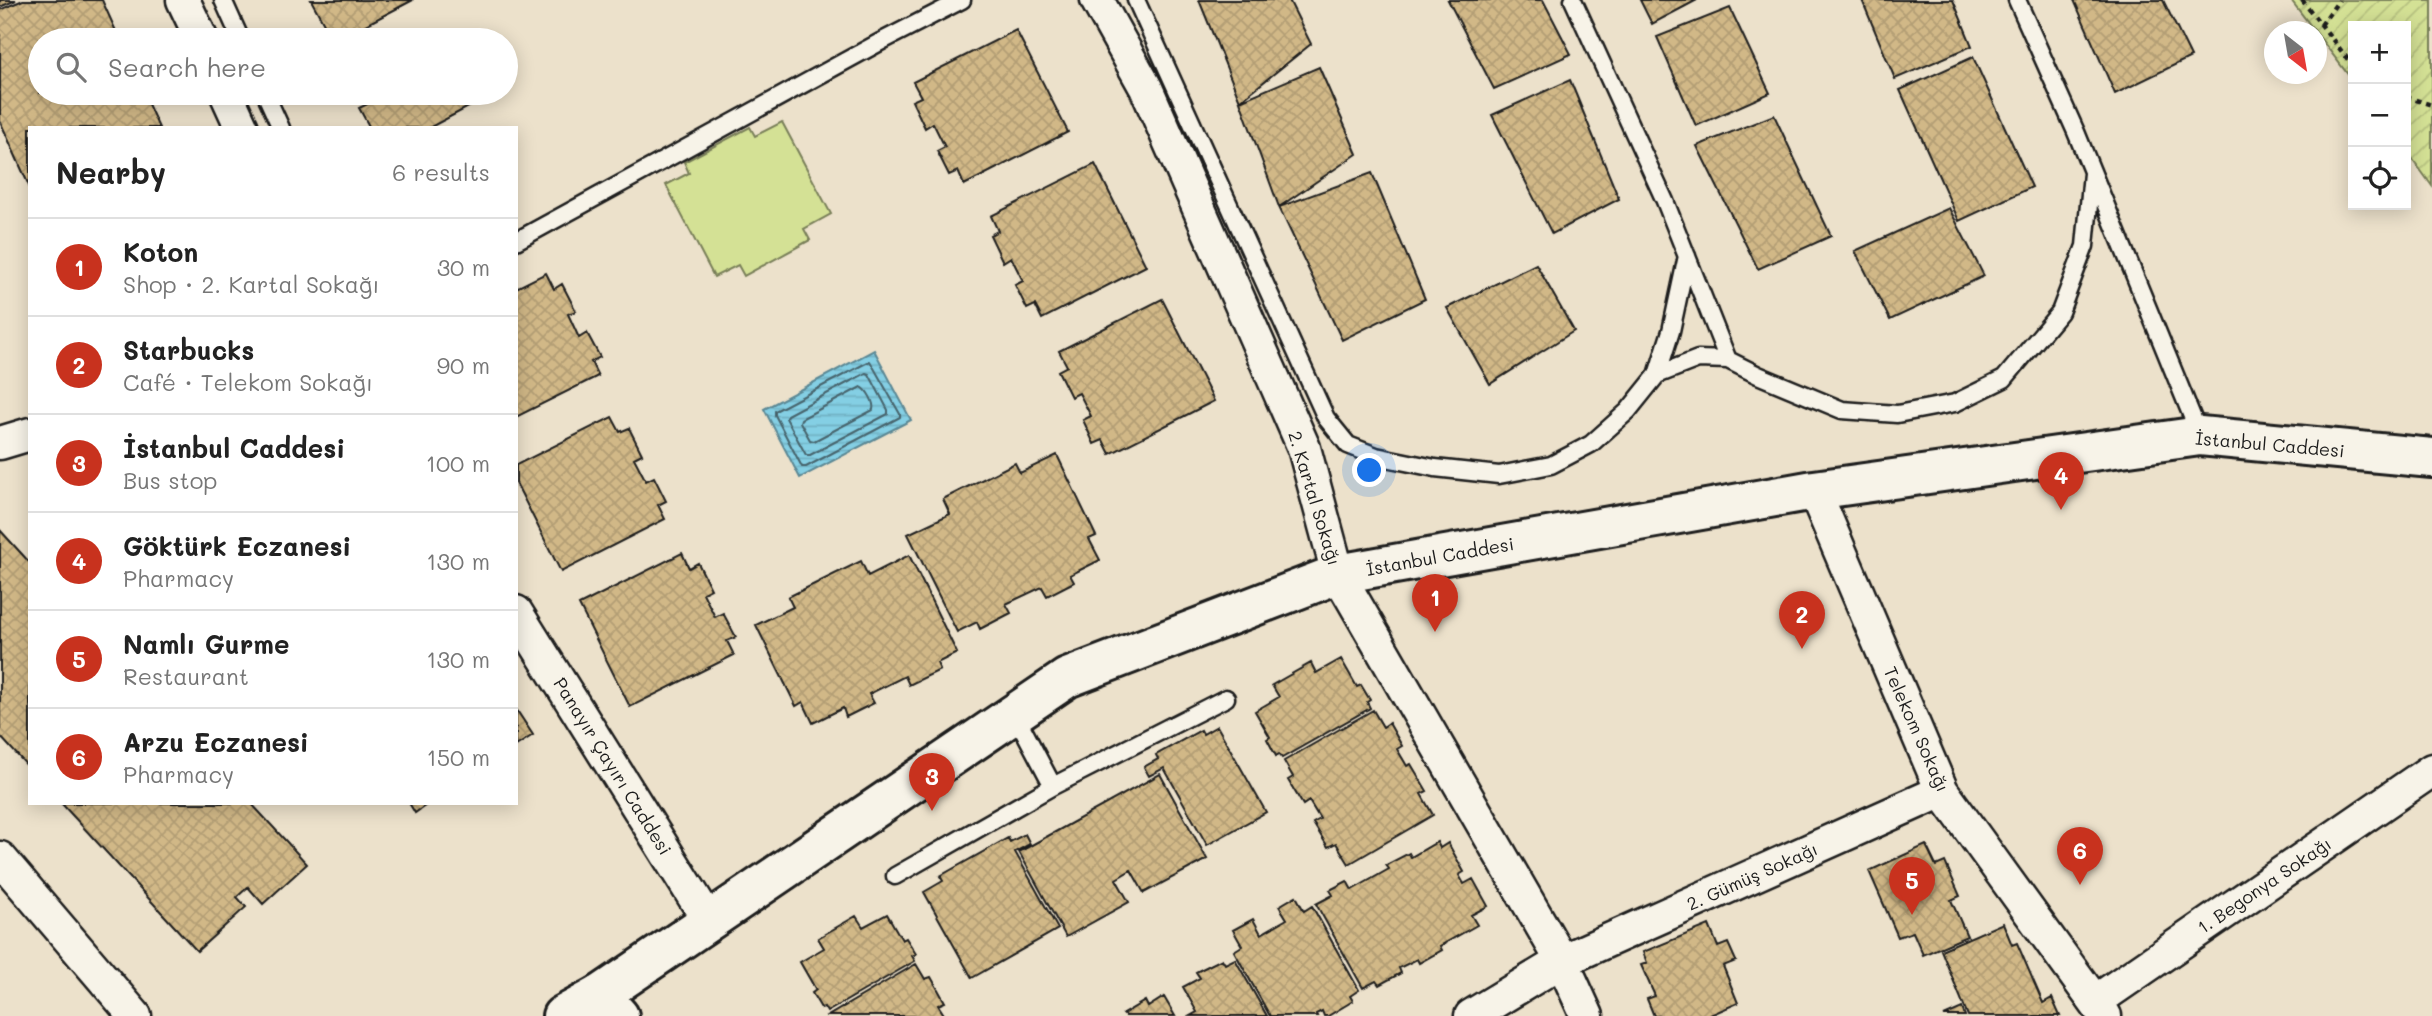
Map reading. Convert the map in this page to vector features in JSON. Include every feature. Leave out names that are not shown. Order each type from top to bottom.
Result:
[{"type":"main road","name":"İstanbul Caddesi","points":[[562,1016],[610,1005],[709,921],[1067,678],[1338,574],[1814,490],[2200,436],[2432,458]]},
{"type":"street","points":[[183,0],[196,28]]},
{"type":"street","name":"2. Kartal Sokağı","points":[[1097,0],[1146,88],[1304,448],[1338,574],[1562,961],[1587,1016]]},
{"type":"street","points":[[231,105],[241,126]]},
{"type":"street","points":[[0,443],[28,435]]},
{"type":"street","name":"Telekom Sokağı","points":[[1814,490],[1942,792],[2101,1008]]},
{"type":"street","name":"Panayır Çayırı Caddesi","points":[[518,615],[709,921]]},
{"type":"street","name":"1. Begonya Sokağı","points":[[2101,1008],[2432,770]]},
{"type":"street","name":"2. Gümüş Sokağı","points":[[1471,1016],[1562,961],[1942,792]]},
{"type":"street","points":[[0,858],[135,1016]]},
{"type":"lane","points":[[223,0],[236,28]]},
{"type":"lane","points":[[518,240],[962,0]]},
{"type":"lane","points":[[1136,0],[1302,368],[1326,418],[1348,445],[1376,456],[1435,468],[1499,475],[1551,465],[1591,444],[1628,411],[1657,375],[1671,331],[1687,256]]},
{"type":"lane","points":[[1573,0],[1665,201],[1728,360]]},
{"type":"lane","points":[[2017,0],[2092,173],[2200,436]]},
{"type":"lane","points":[[270,105],[280,126]]},
{"type":"lane","points":[[1657,375],[1698,359],[1728,360],[1842,410],[1897,414],[1955,403],[2004,379],[2060,312],[2085,246],[2092,173]]},
{"type":"lane","points":[[895,876],[1053,786],[1226,698]]},
{"type":"lane","points":[[1015,714],[1053,786]]},
{"type":"path","points":[[2302,0],[2318,21]]},
{"type":"path","points":[[2324,21],[2339,0]]},
{"type":"path","points":[[2327,33],[2348,60]]},
{"type":"path","points":[[2411,99],[2432,105]]},
{"type":"green space","points":[[2291,0],[2432,0],[2432,186],[2411,157],[2411,21],[2348,21],[2348,74],[2327,47],[2327,21],[2307,21]]},
{"type":"green space","points":[[782,122],[831,214],[804,229],[810,240],[744,276],[738,265],[714,277],[666,185],[689,173],[684,162],[750,127],[755,136]]},
{"type":"water","points":[[874,350],[911,420],[800,478],[764,409]]},
{"type":"building","points":[[0,0],[16,0],[0,7]]},
{"type":"building","points":[[23,0],[102,0],[115,28],[28,28],[28,105],[148,105],[158,126],[28,126],[28,184],[0,121],[0,10]]},
{"type":"building","points":[[311,0],[413,0],[360,28],[326,28]]},
{"type":"building","points":[[1199,0],[1289,0],[1311,44],[1240,101]]},
{"type":"building","points":[[1448,0],[1543,0],[1571,54],[1494,89]]},
{"type":"building","points":[[1640,0],[1697,0],[1652,24]]},
{"type":"building","points":[[1862,0],[1953,0],[1972,46],[1895,79]]},
{"type":"building","points":[[2074,0],[2163,0],[2191,57],[2115,94]]},
{"type":"building","points":[[1730,8],[1770,93],[1696,126],[1657,37]]},
{"type":"building","points":[[1016,30],[1068,132],[964,185],[958,171],[949,175],[937,151],[945,147],[933,123],[925,128],[912,101],[921,97],[913,82]]},
{"type":"building","points":[[1973,57],[2032,187],[1959,221],[1900,90]]},
{"type":"building","points":[[1319,67],[1357,154],[1279,207],[1240,101]]},
{"type":"building","points":[[1570,80],[1619,199],[1552,234],[1492,115]]},
{"type":"building","points":[[366,105],[472,105],[433,126],[369,126],[359,108]]},
{"type":"building","points":[[1774,115],[1831,236],[1758,269],[1697,146]]},
{"type":"building","points":[[1095,164],[1146,266],[1042,319],[1035,305],[1027,309],[1015,285],[1023,281],[1011,257],[1003,262],[990,235],[998,231],[991,216]]},
{"type":"building","points":[[1372,173],[1425,299],[1342,340],[1279,207]]},
{"type":"building","points":[[1949,208],[1984,276],[1890,320],[1855,251]]},
{"type":"building","points":[[1536,264],[1574,331],[1490,384],[1447,308]]},
{"type":"building","points":[[546,273],[554,289],[562,284],[576,311],[568,314],[579,338],[587,333],[600,357],[591,362],[598,376],[518,416],[518,287]]},
{"type":"building","points":[[1162,299],[1214,401],[1110,454],[1103,440],[1094,444],[1083,420],[1091,416],[1079,393],[1071,397],[1058,371],[1067,366],[1059,351]]},
{"type":"building","points":[[612,417],[620,432],[629,428],[642,454],[634,458],[646,481],[654,477],[666,501],[658,505],[665,519],[561,572],[518,487],[518,464]]},
{"type":"building","points":[[1057,455],[1096,536],[1089,539],[1100,560],[1070,575],[1074,582],[1047,596],[1042,587],[1006,604],[1011,613],[980,629],[977,622],[957,632],[908,534],[950,514],[943,499],[1015,463],[1020,473]]},
{"type":"building","points":[[0,530],[28,561],[28,767],[0,736]]},
{"type":"building","points":[[682,553],[689,568],[698,563],[711,589],[703,593],[715,617],[723,613],[736,637],[727,641],[734,655],[630,707],[579,605]]},
{"type":"building","points":[[909,555],[957,653],[937,663],[940,670],[909,685],[905,676],[869,694],[874,703],[846,717],[843,708],[813,723],[803,702],[796,706],[756,625],[793,607],[788,597],[861,561],[868,576]]},
{"type":"building","points":[[1341,659],[1357,687],[1361,685],[1370,700],[1367,702],[1370,708],[1282,758],[1279,754],[1276,756],[1267,739],[1270,737],[1255,711],[1279,697],[1272,685],[1311,663],[1316,673]]},
{"type":"building","points":[[1373,710],[1383,727],[1389,723],[1402,746],[1397,749],[1407,766],[1411,764],[1427,791],[1421,794],[1433,815],[1349,864],[1336,843],[1328,847],[1313,823],[1320,819],[1309,801],[1303,805],[1288,780],[1293,777],[1284,761]]},
{"type":"building","points":[[518,712],[533,735],[518,745]]},
{"type":"building","points":[[1217,726],[1266,812],[1207,845],[1164,768],[1149,776],[1144,767],[1158,759],[1156,755],[1201,730],[1203,734]]},
{"type":"building","points":[[1160,774],[1207,859],[1144,893],[1131,870],[1116,879],[1129,902],[1066,937],[1019,852]]},
{"type":"building","points":[[63,805],[253,805],[307,864],[263,904],[248,887],[237,897],[246,907],[197,951]]},
{"type":"building","points":[[410,805],[426,805],[415,813]]},
{"type":"building","points":[[1025,834],[1030,844],[1015,852],[1058,929],[972,978],[924,892],[943,881],[940,876],[1008,838],[1010,842]]},
{"type":"building","points":[[1437,842],[1440,848],[1448,843],[1464,872],[1459,875],[1464,884],[1473,879],[1488,906],[1471,915],[1477,925],[1440,946],[1442,950],[1419,963],[1417,959],[1399,968],[1401,973],[1379,985],[1376,981],[1363,988],[1316,904],[1333,895],[1330,890],[1347,881],[1352,890],[1389,869],[1386,865],[1409,853],[1411,857]]},
{"type":"building","points":[[1926,845],[1936,866],[1945,862],[1960,896],[1951,900],[1967,936],[1923,955],[1913,932],[1898,937],[1869,871]]},
{"type":"building","points":[[1296,896],[1304,911],[1312,906],[1359,990],[1350,996],[1353,1001],[1328,1016],[1324,1016],[1322,1011],[1316,1014],[1317,1016],[1270,1016],[1234,951],[1242,946],[1233,930],[1253,919],[1261,934],[1287,919],[1279,906]]},
{"type":"building","points":[[887,914],[902,940],[906,938],[916,954],[912,956],[915,961],[827,1012],[824,1007],[821,1008],[812,993],[816,990],[800,962],[824,948],[818,938],[856,916],[863,927]]},
{"type":"building","points":[[2003,923],[2012,945],[2017,943],[2043,1003],[2052,998],[2060,1016],[1968,1016],[1941,950]]},
{"type":"building","points":[[1709,925],[1718,947],[1728,943],[1736,961],[1723,966],[1738,1003],[1708,1016],[1654,1016],[1647,999],[1655,996],[1641,965],[1647,963],[1643,952]]},
{"type":"building","points":[[1222,959],[1225,964],[1235,959],[1267,1016],[1190,1016],[1197,1012],[1183,987],[1200,978],[1196,972]]},
{"type":"building","points":[[916,964],[925,979],[931,977],[945,1002],[938,1005],[945,1016],[828,1016]]},
{"type":"building","points":[[1164,997],[1175,1016],[1123,1014],[1145,1001],[1148,1007]]},
{"type":"building","points":[[1962,1008],[1965,1016],[1944,1016]]},
{"type":"place","name":"Göktürk Eczanesi","points":[[2061,510]]},
{"type":"place","name":"Koton","points":[[1435,632]]},
{"type":"place","name":"Starbucks","points":[[1802,649]]},
{"type":"place","name":"İstanbul Caddesi","points":[[932,811]]},
{"type":"place","name":"Arzu Eczanesi","points":[[2080,885]]},
{"type":"place","name":"Namlı Gurme","points":[[1912,915]]}]
